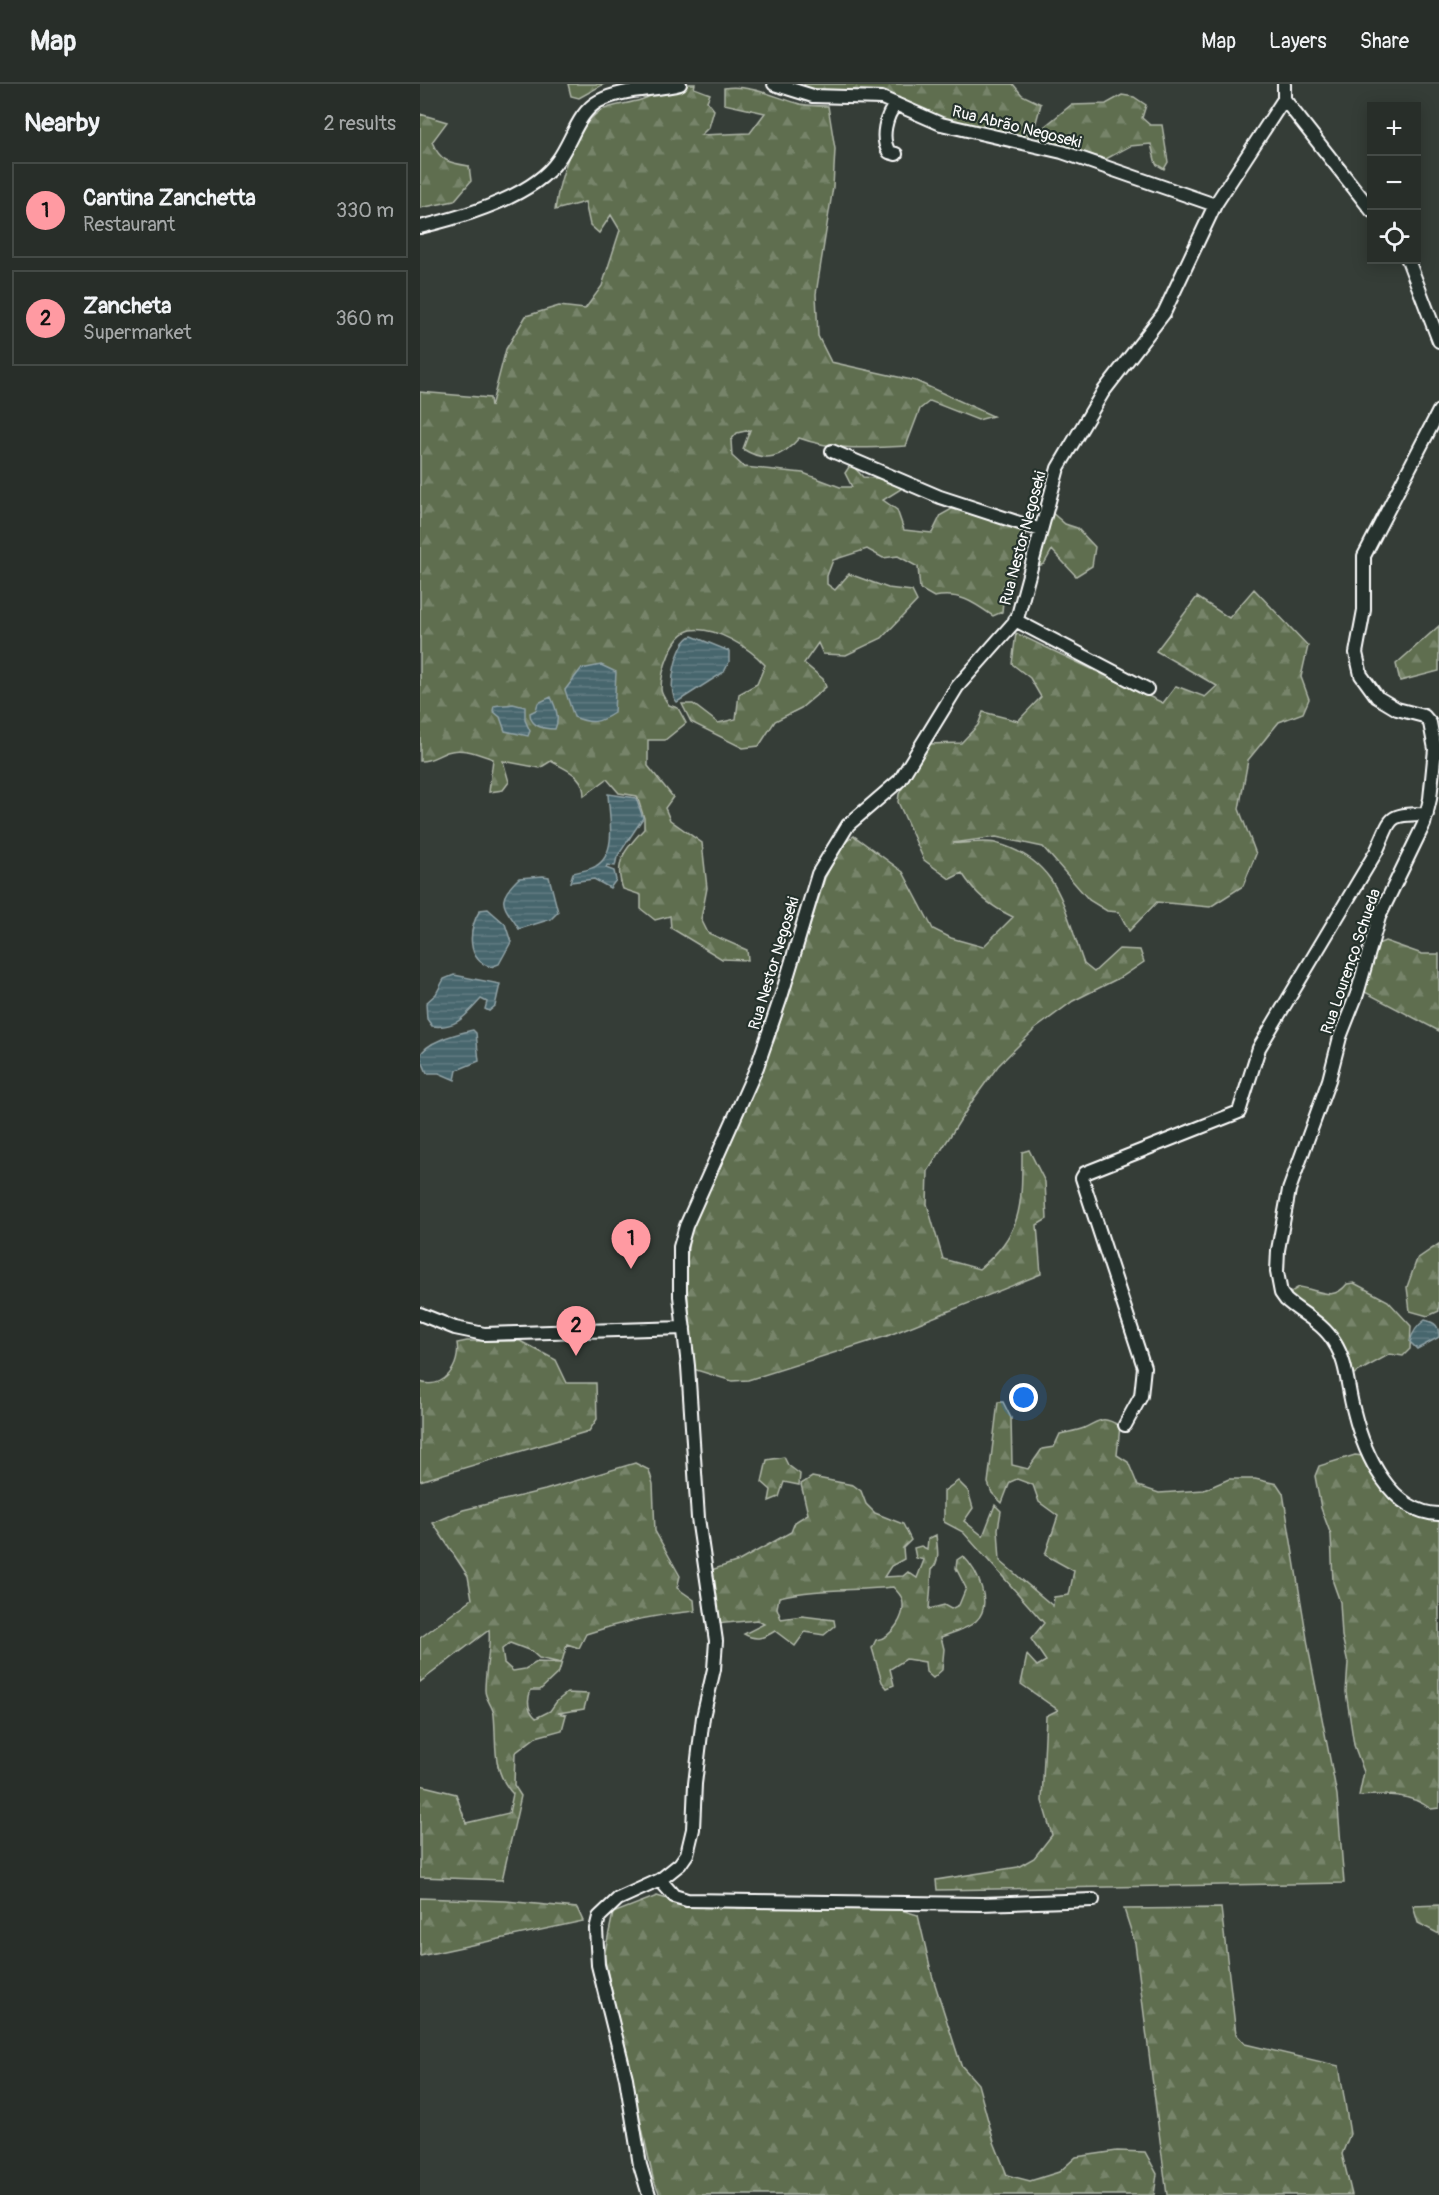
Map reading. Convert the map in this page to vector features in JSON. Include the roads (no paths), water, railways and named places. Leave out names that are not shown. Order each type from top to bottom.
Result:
[{"type":"street","points":[[420,226],[483,210],[542,177],[558,162],[588,108],[600,100],[631,91],[680,84]]},
{"type":"street","name":"Rua Abrão Negoseki","points":[[774,84],[813,96],[872,96],[941,124],[1062,152],[1215,206]]},
{"type":"street","points":[[1284,84],[1284,99],[1370,210]]},
{"type":"street","name":"Rua Nestor Negoseki","points":[[649,2195],[640,2165],[622,2059],[598,1965],[596,1929],[599,1917],[618,1899],[660,1880],[680,1864],[690,1844],[703,1717],[716,1654],[715,1627],[698,1518],[679,1271],[680,1247],[686,1226],[757,1067],[782,994],[818,874],[839,837],[861,813],[900,780],[957,687],[1015,620],[1058,468],[1115,373],[1164,313],[1215,206],[1284,99]]},
{"type":"street","points":[[896,104],[888,115],[885,139],[889,152],[896,154]]},
{"type":"street","points":[[1409,264],[1426,314],[1439,341]]},
{"type":"street","name":"Rua Lourenço Schueda","points":[[1439,411],[1364,556],[1364,616],[1356,653],[1361,675],[1377,698],[1397,709],[1424,716],[1430,723],[1435,749],[1427,814],[1379,918],[1357,994],[1340,1037],[1329,1080],[1289,1190],[1278,1250],[1277,1272],[1281,1293],[1286,1300],[1326,1331],[1335,1342],[1346,1371],[1360,1431],[1391,1490],[1417,1511],[1439,1514]]},
{"type":"street","points":[[832,451],[940,497],[1041,530]]},
{"type":"street","points":[[1015,620],[1147,689]]},
{"type":"street","points":[[1125,1425],[1141,1396],[1144,1367],[1082,1178],[1085,1173],[1131,1153],[1239,1112],[1259,1048],[1376,852],[1389,821],[1400,814],[1427,814]]},
{"type":"street","points":[[420,1314],[455,1328],[484,1334],[684,1328]]},
{"type":"street","points":[[660,1880],[674,1896],[687,1900],[982,1904],[1093,1900]]},
{"type":"water","points":[[692,636],[729,651],[729,662],[724,672],[677,702],[672,687],[675,666],[682,646]]},
{"type":"water","points":[[601,665],[616,672],[614,713],[595,721],[585,721],[574,717],[565,690],[581,669]]},
{"type":"water","points":[[551,697],[557,717],[555,729],[542,728],[532,721],[530,713],[536,710],[538,703]]},
{"type":"water","points":[[513,704],[525,707],[525,720],[530,731],[528,736],[505,731],[500,717],[493,711],[494,706]]},
{"type":"water","points":[[608,794],[636,798],[643,818],[617,857],[615,866],[607,865],[606,868],[614,871],[616,880],[610,888],[594,879],[570,882],[573,873],[596,866],[607,852],[611,833]]},
{"type":"water","points":[[549,877],[558,912],[551,919],[519,929],[504,904],[506,893],[519,878]]},
{"type":"water","points":[[488,909],[505,924],[511,942],[499,964],[491,967],[477,958],[472,943],[476,918],[480,910]]},
{"type":"water","points":[[454,975],[500,984],[495,1006],[489,1011],[485,1009],[487,1002],[481,999],[455,1023],[432,1026],[427,1019],[426,1003],[436,994],[444,979]]},
{"type":"water","points":[[473,1030],[476,1033],[479,1061],[457,1070],[455,1080],[439,1073],[427,1073],[420,1056],[423,1051],[435,1042]]},
{"type":"water","points":[[1425,1320],[1436,1326],[1439,1337],[1417,1349],[1410,1342],[1412,1335]]},
{"type":"place","name":"Cantina Zanchetta","points":[[631,1269]]},
{"type":"place","name":"Zancheta","points":[[576,1356]]}]
